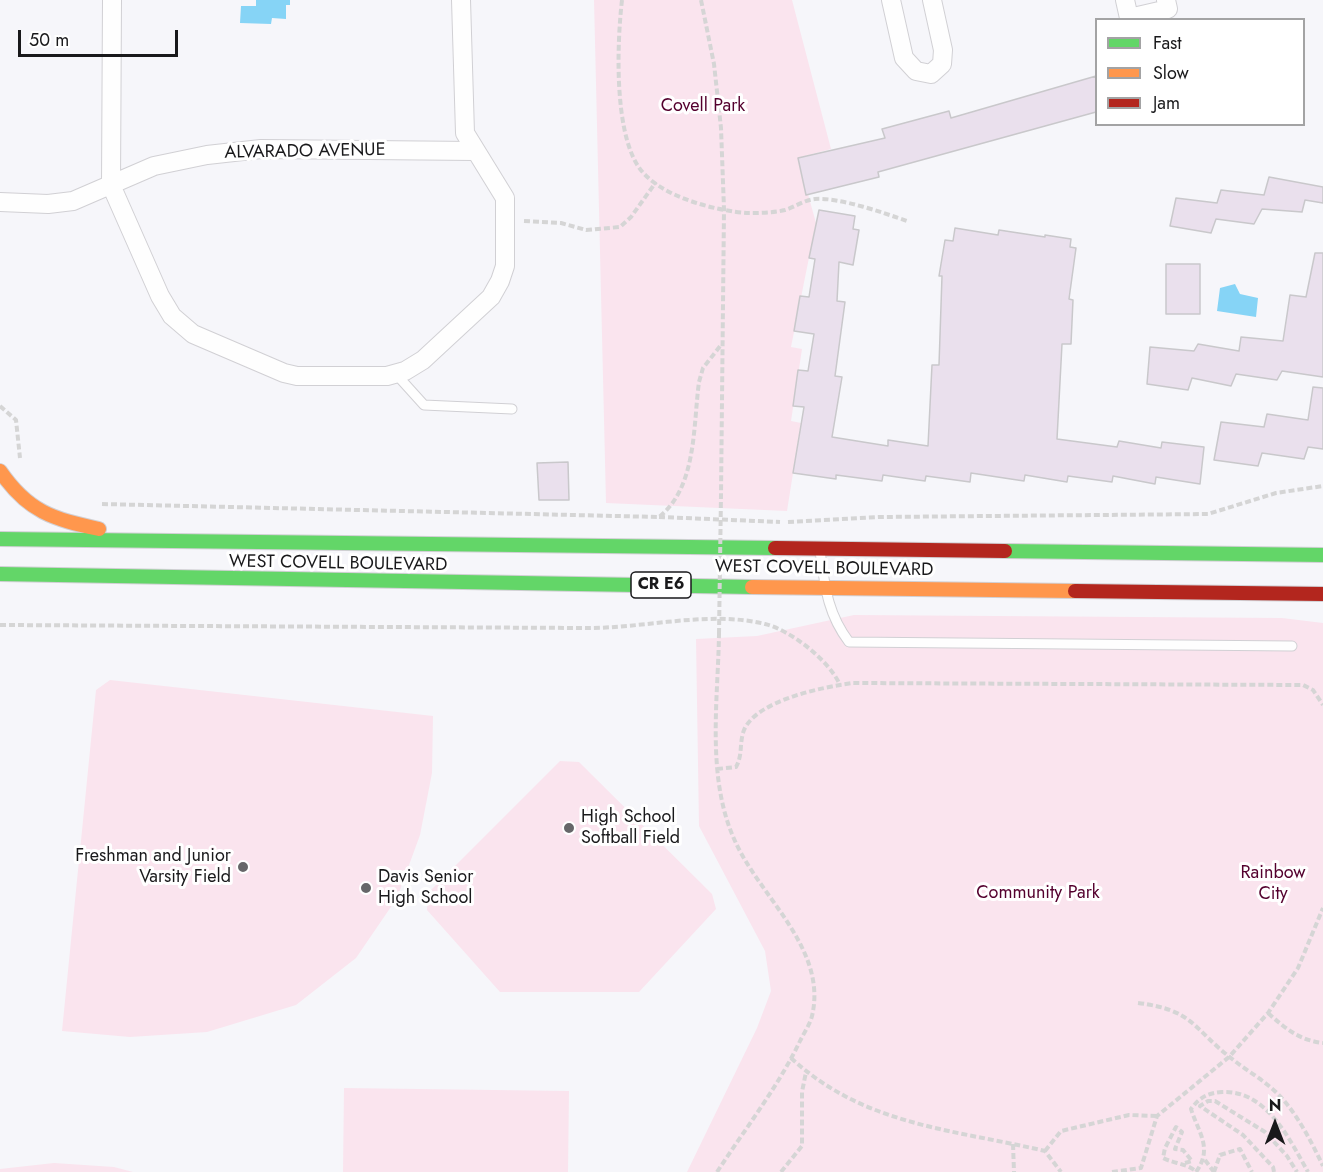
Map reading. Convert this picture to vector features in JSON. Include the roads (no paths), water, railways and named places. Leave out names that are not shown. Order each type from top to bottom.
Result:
[{"type":"main road","points":[[0,471],[23,502],[45,515],[153,541]]},
{"type":"main road","name":"WEST COVELL BOULEVARD","points":[[0,539],[1323,555]]},
{"type":"main road","name":"WEST COVELL BOULEVARD","points":[[0,574],[390,584],[825,586],[1323,594]]},
{"type":"street","points":[[112,0],[111,185],[160,296],[172,316],[193,334],[284,373],[365,376],[396,374],[423,360],[491,297],[505,266],[506,198],[475,151],[463,122],[461,0]]},
{"type":"street","points":[[891,0],[904,58],[916,71],[931,74],[942,64],[943,50],[932,0]]},
{"type":"street","points":[[1125,0],[1129,18],[1168,9],[1166,0]]},
{"type":"street","name":"ALVARADO AVENUE","points":[[0,202],[73,201],[154,166],[207,155],[261,149],[475,151]]},
{"type":"lane","points":[[396,374],[424,405],[512,409]]},
{"type":"lane","points":[[820,550],[825,586],[835,623],[849,642],[1292,645]]},
{"type":"water","points":[[256,0],[290,0],[290,5],[286,5],[286,19],[272,18],[271,24],[240,23],[241,6],[256,6]]},
{"type":"water","points":[[1235,284],[1240,294],[1258,298],[1256,317],[1217,311],[1220,288]]},
{"type":"place","name":"High School Softball Field","points":[[569,828]]},
{"type":"place","name":"Freshman and Junior Varsity Field","points":[[243,867]]},
{"type":"place","name":"Davis Senior High School","points":[[366,888]]},
{"type":"park label","name":"Covell Park","points":[[703,107]]},
{"type":"park label","name":"Rainbow City","points":[[1273,884]]},
{"type":"park label","name":"Community Park","points":[[1038,894]]}]
